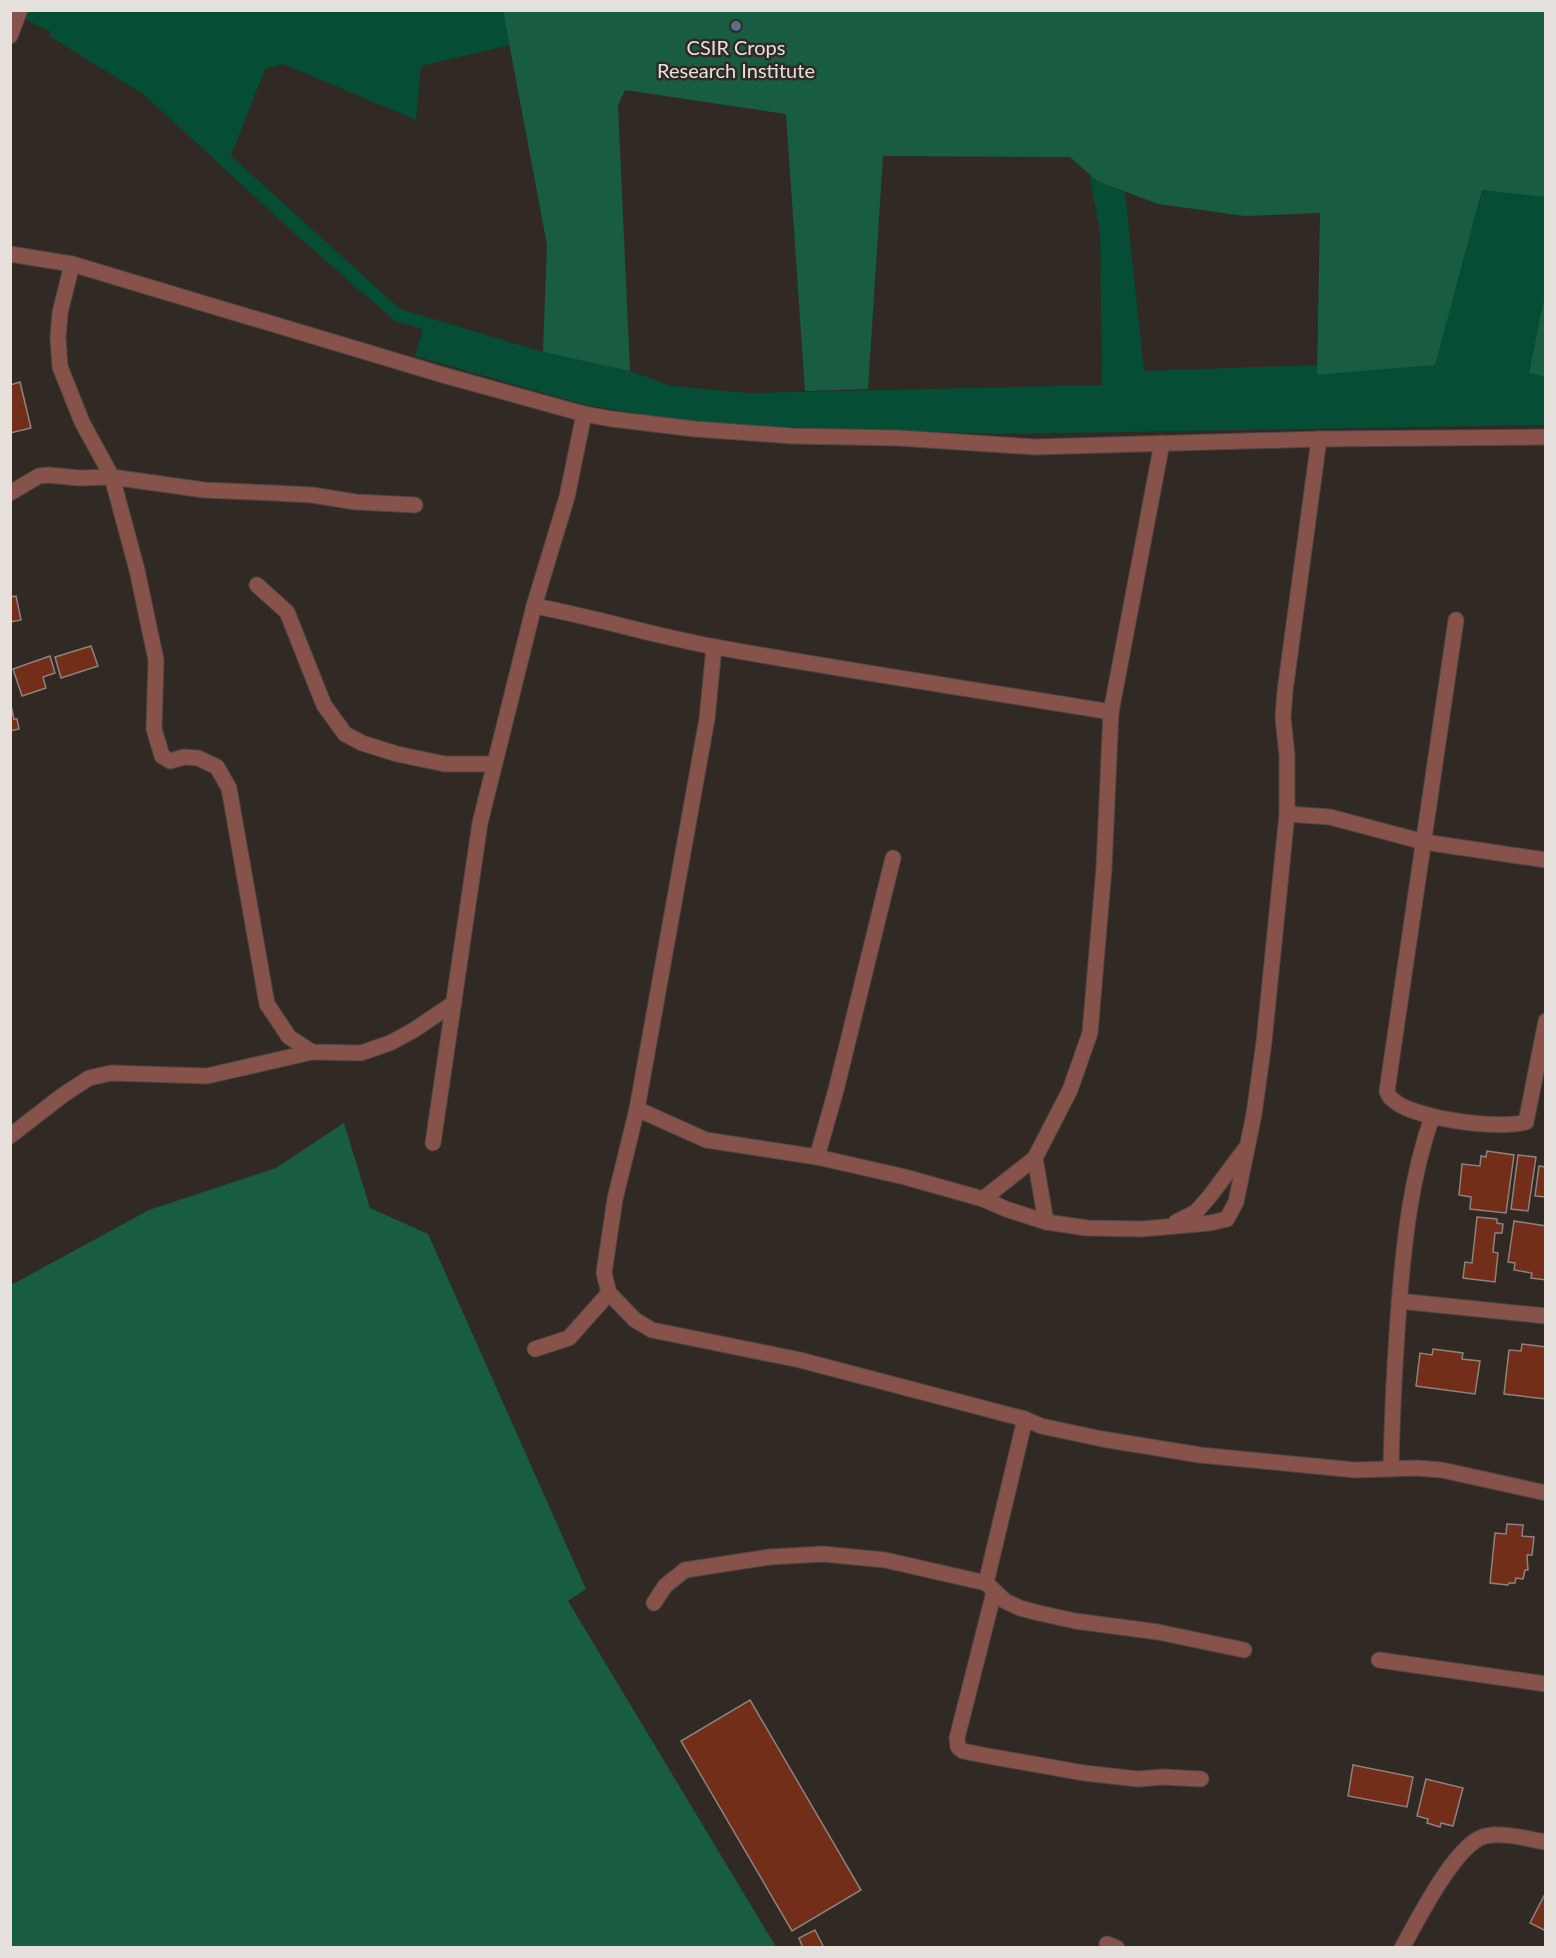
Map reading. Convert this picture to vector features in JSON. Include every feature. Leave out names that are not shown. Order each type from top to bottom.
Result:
[{"type":"street","points":[[10,36],[20,10]]},
{"type":"street","points":[[10,254],[72,264],[272,326],[584,414],[695,429],[793,436],[898,438],[1035,447],[1319,439],[1545,437]]},
{"type":"street","points":[[72,264],[60,313],[58,338],[60,367],[82,422],[112,477],[137,570],[156,660],[154,729],[162,756],[170,761],[184,757],[198,758],[217,767],[225,778],[229,788],[267,1004],[289,1037],[312,1052]]},
{"type":"street","points":[[433,1143],[480,823],[534,606],[567,497],[584,414]]},
{"type":"street","points":[[637,1109],[706,1140],[817,1157],[905,1178],[983,1199],[1046,1222],[1087,1228],[1165,1228],[1227,1219],[1236,1202],[1254,1114],[1263,1042],[1287,814],[1287,754],[1283,718],[1285,691],[1319,439]]},
{"type":"street","points":[[983,1199],[1035,1158],[1070,1090],[1090,1033],[1104,868],[1111,712],[1162,443]]},
{"type":"street","points":[[10,493],[39,476],[112,477],[204,490],[312,495],[356,502],[415,505]]},
{"type":"street","points":[[257,585],[287,612],[324,705],[345,734],[362,743],[397,754],[445,764],[493,764]]},
{"type":"street","points":[[534,606],[584,615],[714,647],[1111,712]]},
{"type":"street","points":[[1456,620],[1387,1091],[1392,1100],[1412,1111],[1432,1116],[1503,1126],[1526,1122],[1545,1021]]},
{"type":"street","points":[[714,647],[707,719],[637,1109],[615,1199],[604,1273],[609,1293],[635,1320],[652,1330],[800,1360],[1025,1419],[1041,1426],[1102,1439],[1200,1455],[1355,1470],[1442,1470],[1545,1492]]},
{"type":"street","points":[[1287,814],[1330,818],[1424,842],[1545,860]]},
{"type":"street","points":[[817,1157],[836,1090],[893,858]]},
{"type":"street","points":[[10,1136],[89,1078],[111,1073],[207,1076],[312,1052],[360,1053],[414,1030],[454,1003]]},
{"type":"street","points":[[1391,1469],[1393,1380],[1400,1276],[1408,1218],[1432,1116]]},
{"type":"street","points":[[1165,1228],[1196,1212],[1239,1154],[1247,1147]]},
{"type":"street","points":[[1035,1158],[1046,1222]]},
{"type":"street","points":[[535,1349],[569,1338],[609,1293]]},
{"type":"street","points":[[1399,1301],[1545,1316]]},
{"type":"street","points":[[1025,1419],[957,1738],[958,1748],[988,1756],[1084,1773],[1138,1779],[1163,1777],[1201,1779]]},
{"type":"street","points":[[654,1604],[665,1586],[685,1570],[770,1557],[823,1554],[885,1560],[990,1587],[1005,1601],[1039,1613],[1075,1621],[1158,1632],[1244,1650]]},
{"type":"street","points":[[1379,1660],[1545,1684]]},
{"type":"street","points":[[1402,1947],[1455,1860],[1474,1839],[1487,1835],[1545,1842]]},
{"type":"green space","points":[[10,11],[503,11],[510,45],[421,66],[416,120],[283,64],[265,69],[231,156],[400,309],[543,352],[630,371],[672,386],[749,393],[1102,385],[1100,231],[1089,174],[1097,181],[1125,192],[1144,371],[1317,365],[1318,375],[1434,365],[1482,190],[1545,197],[1545,294],[1529,373],[1545,377],[1545,425],[1001,434],[725,425],[586,405],[415,356],[423,329],[395,321],[302,240],[143,94],[49,36],[51,32]]},
{"type":"green space","points":[[503,11],[1545,11],[1545,197],[1482,190],[1435,365],[1317,375],[1320,213],[1245,216],[1158,204],[1097,181],[1070,157],[883,156],[868,389],[805,391],[786,114],[625,90],[618,105],[630,371],[543,352],[547,245]]},
{"type":"green space","points":[[1545,294],[1545,377],[1529,373]]},
{"type":"green space","points":[[344,1123],[370,1208],[428,1234],[586,1589],[568,1601],[776,1947],[11,1947],[11,1285],[149,1210],[276,1168]]},
{"type":"building","points":[[20,382],[31,428],[10,433],[10,385]]},
{"type":"building","points":[[16,596],[21,620],[10,622],[10,597]]},
{"type":"building","points":[[91,646],[98,666],[61,678],[55,657]]},
{"type":"building","points":[[50,656],[55,673],[43,677],[46,688],[22,696],[13,669]]},
{"type":"building","points":[[10,701],[19,729],[10,731]]},
{"type":"building","points":[[1487,1151],[1514,1155],[1506,1213],[1470,1209],[1471,1197],[1459,1195],[1462,1164],[1480,1166],[1481,1156],[1486,1157]]},
{"type":"building","points":[[1518,1155],[1536,1157],[1528,1211],[1511,1209]]},
{"type":"building","points":[[1539,1166],[1546,1167],[1546,1197],[1535,1196]]},
{"type":"building","points":[[1477,1217],[1497,1219],[1497,1223],[1503,1224],[1502,1233],[1495,1233],[1493,1252],[1498,1253],[1495,1282],[1463,1278],[1465,1262],[1472,1263]]},
{"type":"building","points":[[1514,1221],[1546,1226],[1546,1280],[1531,1278],[1532,1273],[1514,1270],[1515,1263],[1508,1262]]},
{"type":"building","points":[[1522,1344],[1546,1347],[1546,1399],[1504,1394],[1509,1350],[1521,1351]]},
{"type":"building","points":[[1433,1349],[1463,1353],[1462,1359],[1480,1361],[1475,1394],[1416,1386],[1420,1353],[1432,1355]]},
{"type":"building","points":[[1507,1524],[1523,1525],[1522,1536],[1534,1537],[1532,1555],[1527,1555],[1528,1570],[1525,1570],[1523,1579],[1516,1578],[1515,1583],[1508,1585],[1490,1583],[1495,1533],[1506,1534]]},
{"type":"building","points":[[750,1700],[861,1890],[792,1931],[681,1741]]},
{"type":"building","points":[[1353,1765],[1413,1777],[1407,1807],[1348,1796]]},
{"type":"building","points":[[1426,1779],[1463,1788],[1453,1826],[1441,1823],[1440,1827],[1427,1823],[1428,1819],[1417,1816]]},
{"type":"building","points":[[1546,1892],[1546,1931],[1530,1923]]},
{"type":"building","points":[[815,1930],[824,1948],[803,1948],[799,1938]]},
{"type":"place","name":"CSIR Crops Research Institute","points":[[736,26]]}]
